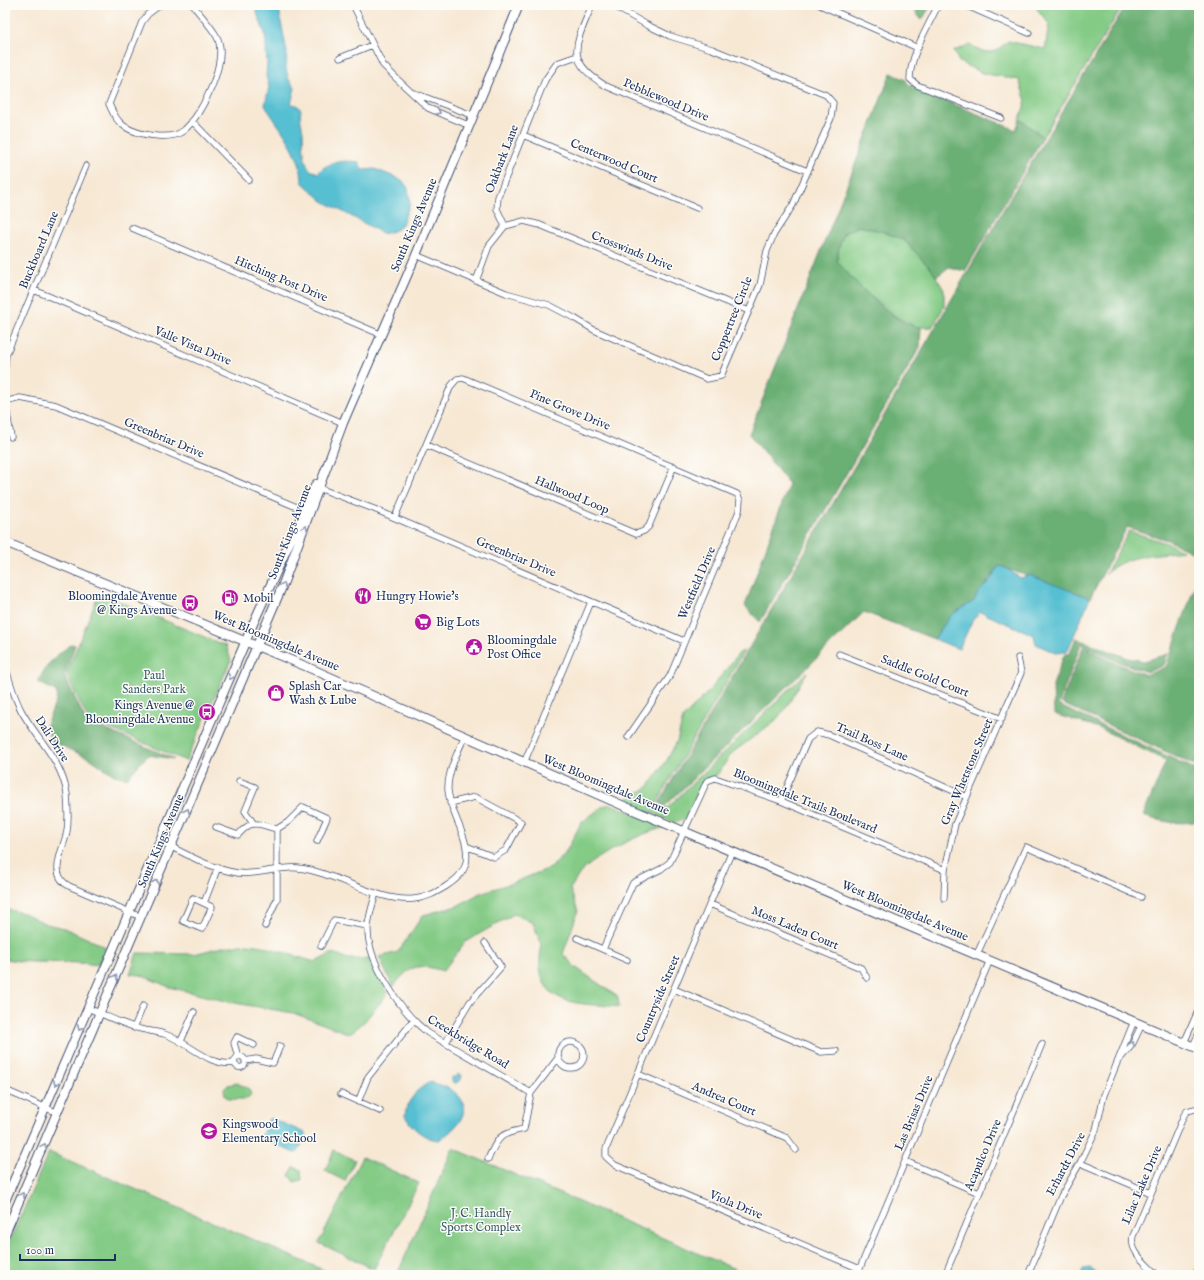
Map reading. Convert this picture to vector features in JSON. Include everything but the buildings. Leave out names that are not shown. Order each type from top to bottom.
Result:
[{"type":"main road","name":"South Kings Avenue","points":[[5,1234],[258,646],[330,454],[380,334],[416,255],[472,115],[519,5]]},
{"type":"main road","name":"South Kings Avenue","points":[[5,1201],[246,642],[308,511]]},
{"type":"main road","name":"West Bloomingdale Avenue","points":[[5,542],[258,646],[624,806],[1196,1047]]},
{"type":"street","points":[[160,5],[148,14],[142,22],[108,104],[114,115],[124,126],[161,137],[182,132],[192,121],[206,98],[216,74],[220,54],[217,37],[193,5]]},
{"type":"street","points":[[353,5],[383,65],[428,108],[468,125]]},
{"type":"street","points":[[577,56],[579,38],[592,5]]},
{"type":"street","name":"Coppertree Circle","points":[[416,255],[506,293],[549,305],[594,330],[707,379],[721,376],[760,285],[767,251],[774,234],[793,205],[832,118],[833,103],[826,95],[712,49],[670,36],[647,26],[612,5]]},
{"type":"street","points":[[820,5],[918,48]]},
{"type":"street","points":[[938,5],[918,48],[910,71],[910,79],[917,85],[1001,118]]},
{"type":"street","points":[[965,5],[1029,33]]},
{"type":"street","points":[[340,58],[372,44]]},
{"type":"street","name":"Oakbark Lane","points":[[505,226],[497,209],[498,197],[545,80],[557,63],[577,56]]},
{"type":"street","name":"Pebblewood Drive","points":[[577,56],[588,76],[606,86],[807,171]]},
{"type":"street","points":[[412,92],[472,115]]},
{"type":"street","points":[[192,121],[249,180]]},
{"type":"street","name":"Centerwood Court","points":[[523,135],[697,208]]},
{"type":"street","name":"Buckboard Lane","points":[[5,366],[6,355],[86,166]]},
{"type":"street","name":"Crosswinds Drive","points":[[505,226],[524,221],[540,225],[749,311]]},
{"type":"street","points":[[476,281],[489,246],[505,226]]},
{"type":"street","name":"Hitching Post Drive","points":[[132,228],[380,334]]},
{"type":"street","name":"Valle Vista Drive","points":[[34,290],[343,423]]},
{"type":"street","name":"Pine Grove Drive","points":[[426,445],[451,386],[457,379],[468,378],[674,466]]},
{"type":"street","name":"Greenbriar Drive","points":[[5,401],[20,398],[56,405],[308,511]]},
{"type":"street","points":[[5,401],[11,437]]},
{"type":"street","points":[[395,517],[426,445]]},
{"type":"street","name":"Hallwood Loop","points":[[426,445],[636,534],[644,531],[648,526],[674,466]]},
{"type":"street","name":"Westfield Drive","points":[[628,738],[670,676],[739,511],[739,497],[733,491],[674,466]]},
{"type":"street","name":"Greenbriar Drive","points":[[318,486],[336,495],[395,517],[684,641]]},
{"type":"street","points":[[524,763],[591,602]]},
{"type":"street","name":"Saddle Gold Court","points":[[839,654],[1002,719]]},
{"type":"street","name":"Gray Whetstone Street","points":[[944,898],[945,870],[955,824],[1002,719],[1021,672],[1018,658]]},
{"type":"street","name":"Dali Drive","points":[[5,666],[19,706],[56,762],[65,786],[68,821],[65,842],[58,863],[60,878],[69,886],[141,917]]},
{"type":"street","name":"Trail Boss Lane","points":[[781,801],[808,739],[817,732],[829,734],[967,797]]},
{"type":"street","points":[[160,841],[218,867],[238,873],[298,868],[328,874],[376,892],[401,899],[415,900],[431,895],[457,880],[466,864],[466,846],[450,803],[448,789],[449,778],[465,736]]},
{"type":"street","name":"Bloomingdale Trails Boulevard","points":[[603,950],[633,883],[661,869],[670,862],[683,830],[707,781],[716,778],[781,801],[945,870]]},
{"type":"street","points":[[240,780],[255,787],[245,811],[254,824]]},
{"type":"street","points":[[450,803],[475,797],[521,822],[506,850],[494,857],[466,846]]},
{"type":"street","points":[[216,827],[238,835],[247,825],[254,824],[277,829],[288,822],[303,807],[327,818],[317,841]]},
{"type":"street","points":[[265,926],[277,899],[277,829]]},
{"type":"street","points":[[977,954],[1026,847],[1141,897]]},
{"type":"street","name":"Countryside Street","points":[[606,1157],[606,1149],[732,851]]},
{"type":"street","points":[[204,903],[218,867]]},
{"type":"street","name":"Creekbridge Road","points":[[376,892],[368,926],[371,944],[378,966],[393,995],[413,1021],[428,1033],[446,1042],[531,1093]]},
{"type":"street","points":[[194,898],[204,903],[212,907],[202,929],[183,921],[194,898]]},
{"type":"street","name":"Moss Laden Court","points":[[710,904],[861,968],[867,978]]},
{"type":"street","points":[[321,946],[334,920],[368,926]]},
{"type":"street","points":[[577,938],[627,960]]},
{"type":"street","points":[[446,1042],[470,1002],[502,967],[485,943]]},
{"type":"street","name":"Las Brisas Drive","points":[[858,1272],[990,960]]},
{"type":"street","points":[[674,989],[821,1052],[836,1051]]},
{"type":"street","points":[[134,1028],[144,1006]]},
{"type":"street","points":[[88,1008],[134,1028],[164,1034],[181,1041],[210,1059],[224,1064],[234,1063]]},
{"type":"street","points":[[1184,1042],[1199,1009]]},
{"type":"street","points":[[181,1041],[194,1012]]},
{"type":"street","points":[[358,1102],[368,1077],[413,1021]]},
{"type":"street","name":"Erhardt Drive","points":[[1028,1275],[1061,1196],[1080,1163],[1096,1130],[1104,1095],[1119,1060],[1138,1023]]},
{"type":"street","points":[[1196,1047],[1199,1033]]},
{"type":"street","points":[[234,1063],[238,1057],[234,1043],[237,1038],[254,1045]]},
{"type":"street","points":[[488,1159],[496,1142],[502,1134],[524,1129],[531,1093],[558,1058],[559,1049],[565,1043],[574,1042],[578,1043],[584,1050],[584,1059],[575,1068],[566,1067],[558,1058]]},
{"type":"street","name":"Acapulco Drive","points":[[945,1275],[1042,1044]]},
{"type":"street","points":[[245,1061],[256,1059],[273,1063],[280,1046]]},
{"type":"street","points":[[238,1057],[242,1057],[245,1061]]},
{"type":"street","points":[[234,1063],[236,1067],[242,1067],[245,1065],[245,1061]]},
{"type":"street","name":"Andrea Court","points":[[638,1074],[787,1138],[796,1150]]},
{"type":"street","points":[[5,1090],[58,1113]]},
{"type":"street","points":[[340,1094],[380,1111]]},
{"type":"street","name":"Lilac Lake Drive","points":[[1157,1275],[1134,1250],[1131,1242],[1184,1115],[1188,1111],[1199,1108]]},
{"type":"street","name":"Viola Drive","points":[[606,1157],[615,1165],[858,1272]]},
{"type":"street","points":[[905,1161],[979,1193]]},
{"type":"street","points":[[1080,1163],[1151,1193]]},
{"type":"street","points":[[1194,1275],[1199,1269]]},
{"type":"green space","points":[[909,5],[931,5],[922,20]]},
{"type":"green space","points":[[1034,5],[1123,5],[1043,137],[1020,119],[1026,101],[1019,80],[982,73],[959,62],[954,51],[969,45],[986,52],[990,52],[998,49],[1008,41],[1045,49],[1049,24]]},
{"type":"green space","points":[[1126,5],[1199,5],[1199,556],[1170,541],[1127,527],[1090,598],[999,566],[974,601],[951,615],[934,639],[864,612],[665,806],[659,803],[1022,178]]},
{"type":"green space","points":[[891,73],[906,80],[907,83],[915,88],[1016,130],[1020,119],[1043,137],[965,271],[949,267],[936,277],[932,270],[904,240],[881,231],[859,226],[844,233],[839,247],[837,261],[876,302],[888,312],[911,325],[921,327],[920,347],[760,622],[745,606],[789,484],[749,434]]},
{"type":"green space","points":[[859,226],[881,231],[904,240],[932,270],[944,290],[944,307],[932,327],[916,327],[895,316],[859,287],[837,261],[839,247],[844,233]]},
{"type":"green space","points":[[1129,531],[1169,544],[1183,551],[1142,556],[1113,567],[1106,574]]},
{"type":"green space","points":[[1199,574],[1199,767],[1061,703],[1083,647],[1113,662],[1146,675],[1166,667]]},
{"type":"green space","name":"Paul Sanders Park","points":[[99,593],[226,646],[231,660],[186,761],[88,719],[66,674]]},
{"type":"green space","points":[[1076,638],[1128,658],[1144,661],[1168,654],[1164,665],[1147,672],[1114,660],[1081,644],[1058,705],[1199,771],[1199,821],[1184,823],[1171,822],[1143,816],[1166,761],[1099,728],[1054,714],[1053,685],[1064,655],[1070,653]]},
{"type":"green space","points":[[72,644],[75,645],[64,675],[86,721],[174,759],[148,755],[127,778],[114,775],[91,759],[51,741],[46,725],[56,701],[57,692],[38,682],[44,670],[52,660]]},
{"type":"green space","points":[[744,651],[656,804],[665,809],[667,808],[807,672],[786,708],[775,721],[732,753],[717,775],[704,780],[685,819],[675,823],[623,801],[648,787],[667,760],[677,741],[683,718],[710,690],[739,653]]},
{"type":"green space","points":[[611,804],[665,827],[643,834],[621,844],[600,857],[580,873],[570,889],[578,911],[563,954],[575,967],[618,997],[619,1007],[582,1004],[559,997],[550,991],[543,981],[540,968],[541,943],[533,923],[514,914],[465,942],[443,971],[426,967],[415,968],[405,974],[393,987],[379,957],[398,952],[423,915],[457,906],[480,893],[515,882],[552,867],[568,848],[581,823],[603,806]]},
{"type":"green space","points":[[5,909],[24,913],[46,924],[64,928],[106,947],[98,965],[28,962],[5,959]]},
{"type":"green space","points":[[248,944],[263,946],[315,962],[333,953],[348,959],[372,959],[388,993],[365,1021],[350,1034],[293,1013],[229,1002],[169,987],[141,975],[130,974],[137,953],[194,954],[221,947]]},
{"type":"green space","points":[[237,1083],[249,1089],[251,1094],[247,1099],[230,1099],[225,1096],[224,1089],[228,1085]]},
{"type":"green space","name":"J. C. Handly Sports Complex","points":[[453,1148],[749,1275],[397,1275]]},
{"type":"green space","points":[[334,1150],[355,1160],[345,1181],[325,1171]]},
{"type":"green space","points":[[49,1152],[335,1275],[5,1275],[5,1252]]},
{"type":"green space","points":[[362,1157],[419,1183],[374,1269],[319,1243]]},
{"type":"green space","points":[[294,1167],[301,1170],[302,1180],[294,1182],[289,1175]]},
{"type":"water","points":[[254,5],[280,5],[280,17],[287,52],[286,68],[288,78],[295,88],[291,104],[297,105],[301,110],[300,118],[305,156],[310,170],[318,173],[327,166],[337,162],[359,162],[362,170],[375,169],[402,180],[408,188],[410,204],[402,224],[398,229],[384,234],[323,201],[302,182],[301,171],[294,151],[265,105],[269,87],[266,76],[267,63],[265,34]]},
{"type":"water","points":[[999,566],[1021,578],[1029,575],[1090,598],[1067,652],[1055,653],[1036,644],[1034,635],[980,612],[972,621],[959,649],[934,639],[951,615],[974,601],[978,593],[990,581]]},
{"type":"water","points":[[458,1074],[462,1075],[461,1080],[456,1083],[452,1082],[452,1077],[457,1077]]},
{"type":"water","points":[[429,1082],[443,1086],[454,1092],[461,1098],[464,1106],[463,1114],[459,1122],[451,1131],[439,1140],[428,1138],[423,1135],[411,1125],[405,1116],[407,1105],[417,1091]]},
{"type":"water","points":[[271,1118],[305,1133],[305,1137],[298,1152],[294,1153],[262,1138],[268,1120]]},
{"type":"water","points":[[1090,1268],[1098,1275],[1081,1275],[1083,1269]]},
{"type":"place","name":"Hungry Howie's","points":[[363,596]]},
{"type":"place","name":"Mobil","points":[[230,598]]},
{"type":"place","name":"Bloomingdale Avenue @ Kings Avenue","points":[[190,603]]},
{"type":"place","name":"Big Lots","points":[[423,622]]},
{"type":"place","name":"Bloomingdale Post Office","points":[[474,647]]},
{"type":"place","name":"Splash Car Wash & Lube","points":[[276,693]]},
{"type":"place","name":"Kings Avenue @ Bloomingdale Avenue","points":[[207,712]]},
{"type":"place","name":"Kingswood Elementary School","points":[[209,1131]]}]
